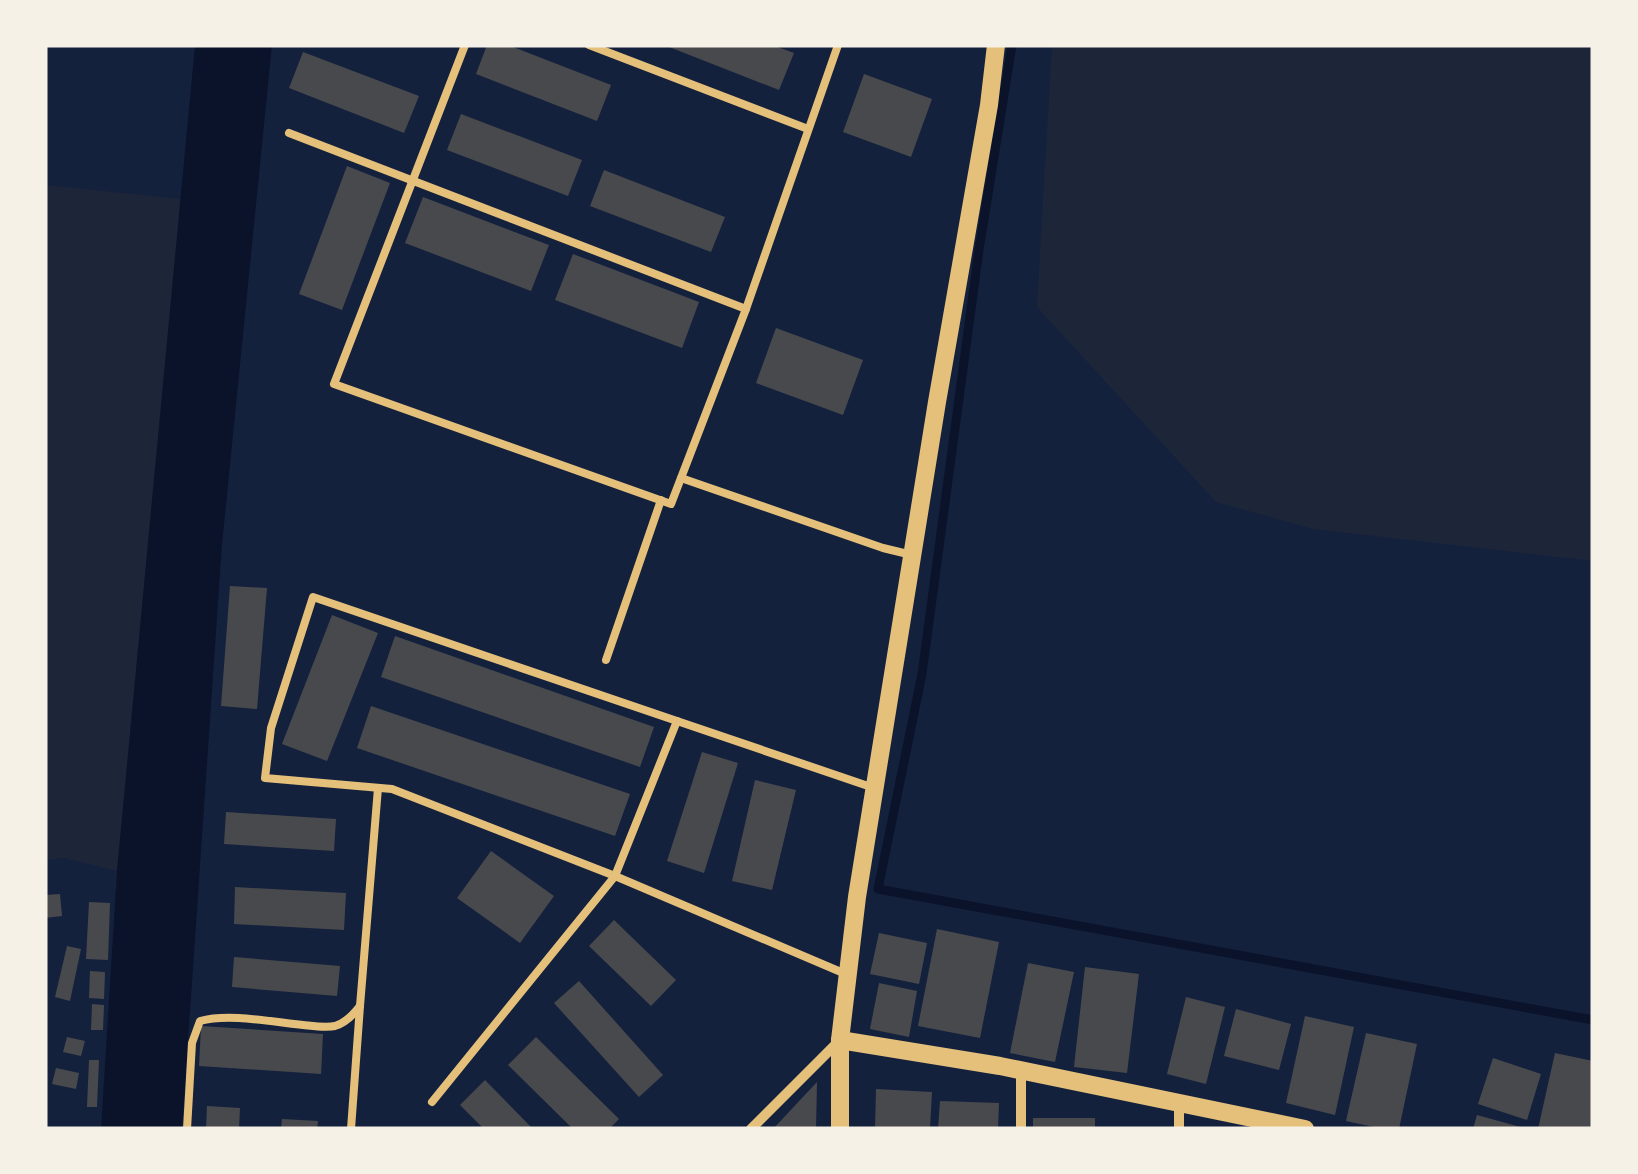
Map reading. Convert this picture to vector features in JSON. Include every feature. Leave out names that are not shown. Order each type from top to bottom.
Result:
[{"type":"street","points":[[840,1129],[840,1040],[857,897],[996,45]]},
{"type":"street","points":[[840,1040],[1021,1070],[1306,1129]]},
{"type":"street","points":[[751,1129],[840,1040]]},
{"type":"street","points":[[1021,1070],[1021,1129]]},
{"type":"street","points":[[1179,1103],[1179,1129]]},
{"type":"lane","points":[[465,45],[334,384],[672,504],[746,309],[838,45]]},
{"type":"lane","points":[[590,45],[808,129]]},
{"type":"lane","points":[[289,134],[746,309]]},
{"type":"lane","points":[[682,478],[883,548],[912,554]]},
{"type":"lane","points":[[606,660],[661,500]]},
{"type":"lane","points":[[850,975],[615,876],[392,789],[265,778],[270,728],[312,597],[874,788]]},
{"type":"lane","points":[[432,1102],[615,876],[676,720]]},
{"type":"lane","points":[[351,1129],[378,788]]},
{"type":"lane","points":[[187,1129],[192,1044],[200,1022],[227,1018],[338,1026],[360,1006]]},
{"type":"shaded area","points":[[195,45],[272,45],[222,545],[182,1129],[101,1129],[117,871]]},
{"type":"shaded area","points":[[1052,45],[1593,45],[1593,561],[1313,529],[1216,502],[1037,307]]},
{"type":"shaded area","points":[[45,185],[181,199],[117,871],[64,858],[45,860]]},
{"type":"building","points":[[487,45],[508,45],[611,85],[597,121],[476,74]]},
{"type":"building","points":[[664,45],[772,45],[794,53],[779,90]]},
{"type":"building","points":[[303,52],[419,96],[404,133],[289,88]]},
{"type":"building","points":[[864,74],[932,99],[911,157],[843,132]]},
{"type":"building","points":[[461,114],[582,160],[568,196],[447,150]]},
{"type":"building","points":[[347,166],[390,183],[342,310],[299,294]]},
{"type":"building","points":[[604,170],[725,217],[711,252],[590,206]]},
{"type":"building","points":[[423,197],[549,245],[531,291],[405,243]]},
{"type":"building","points":[[573,254],[699,302],[682,348],[555,300]]},
{"type":"building","points":[[776,328],[863,360],[843,415],[756,383]]},
{"type":"building","points":[[230,586],[267,588],[257,709],[221,706]]},
{"type":"building","points":[[332,615],[378,633],[327,761],[282,744]]},
{"type":"building","points":[[395,636],[654,727],[640,767],[381,677]]},
{"type":"building","points":[[371,706],[630,794],[615,836],[357,748]]},
{"type":"building","points":[[702,752],[738,763],[704,873],[667,861]]},
{"type":"building","points":[[755,780],[796,790],[772,890],[732,881]]},
{"type":"building","points":[[226,812],[336,819],[334,851],[224,844]]},
{"type":"building","points":[[491,851],[554,896],[520,943],[457,898]]},
{"type":"building","points":[[235,887],[346,893],[344,930],[234,924]]},
{"type":"building","points":[[60,894],[62,916],[45,918],[45,895]]},
{"type":"building","points":[[89,902],[110,903],[108,960],[86,959]]},
{"type":"building","points":[[614,920],[676,980],[651,1006],[589,946]]},
{"type":"building","points":[[937,929],[999,942],[980,1038],[918,1026]]},
{"type":"building","points":[[879,933],[927,943],[919,984],[870,974]]},
{"type":"building","points":[[67,946],[81,949],[70,1001],[55,997]]},
{"type":"building","points":[[234,957],[340,966],[337,996],[232,987]]},
{"type":"building","points":[[1028,963],[1074,972],[1055,1062],[1010,1053]]},
{"type":"building","points":[[1085,967],[1139,974],[1127,1073],[1074,1067]]},
{"type":"building","points":[[90,971],[105,972],[104,999],[89,998]]},
{"type":"building","points":[[579,981],[663,1075],[639,1097],[554,1003]]},
{"type":"building","points":[[879,983],[917,991],[909,1037],[870,1029]]},
{"type":"building","points":[[1186,997],[1225,1007],[1206,1084],[1167,1074]]},
{"type":"building","points":[[92,1004],[104,1005],[103,1030],[91,1030]]},
{"type":"building","points":[[1236,1009],[1291,1024],[1279,1070],[1224,1056]]},
{"type":"building","points":[[1305,1016],[1354,1027],[1335,1115],[1286,1103]]},
{"type":"building","points":[[201,1026],[323,1034],[321,1074],[199,1066]]},
{"type":"building","points":[[1366,1033],[1417,1044],[1399,1129],[1346,1121]]},
{"type":"building","points":[[67,1037],[85,1041],[81,1056],[63,1052]]},
{"type":"building","points":[[536,1037],[619,1119],[609,1129],[573,1129],[508,1065]]},
{"type":"building","points":[[1555,1053],[1593,1061],[1593,1129],[1538,1129]]},
{"type":"building","points":[[1493,1058],[1541,1074],[1527,1120],[1478,1104]]},
{"type":"building","points":[[89,1060],[99,1060],[97,1107],[87,1107]]},
{"type":"building","points":[[56,1068],[79,1073],[76,1089],[52,1084]]},
{"type":"building","points":[[485,1080],[533,1129],[484,1129],[460,1105]]},
{"type":"building","points":[[817,1082],[816,1129],[773,1129]]},
{"type":"building","points":[[876,1089],[932,1092],[930,1129],[875,1129]]},
{"type":"building","points":[[940,1101],[999,1103],[998,1129],[938,1129]]},
{"type":"building","points":[[207,1106],[240,1108],[239,1129],[206,1129]]},
{"type":"building","points":[[1477,1115],[1524,1128],[1524,1129],[1473,1129]]},
{"type":"building","points":[[1033,1118],[1095,1118],[1095,1129],[1033,1129]]},
{"type":"building","points":[[282,1119],[318,1121],[317,1129],[281,1129]]},
{"type":"waterway","points":[[1012,45],[979,250],[922,674],[878,889],[1593,1020]]}]
